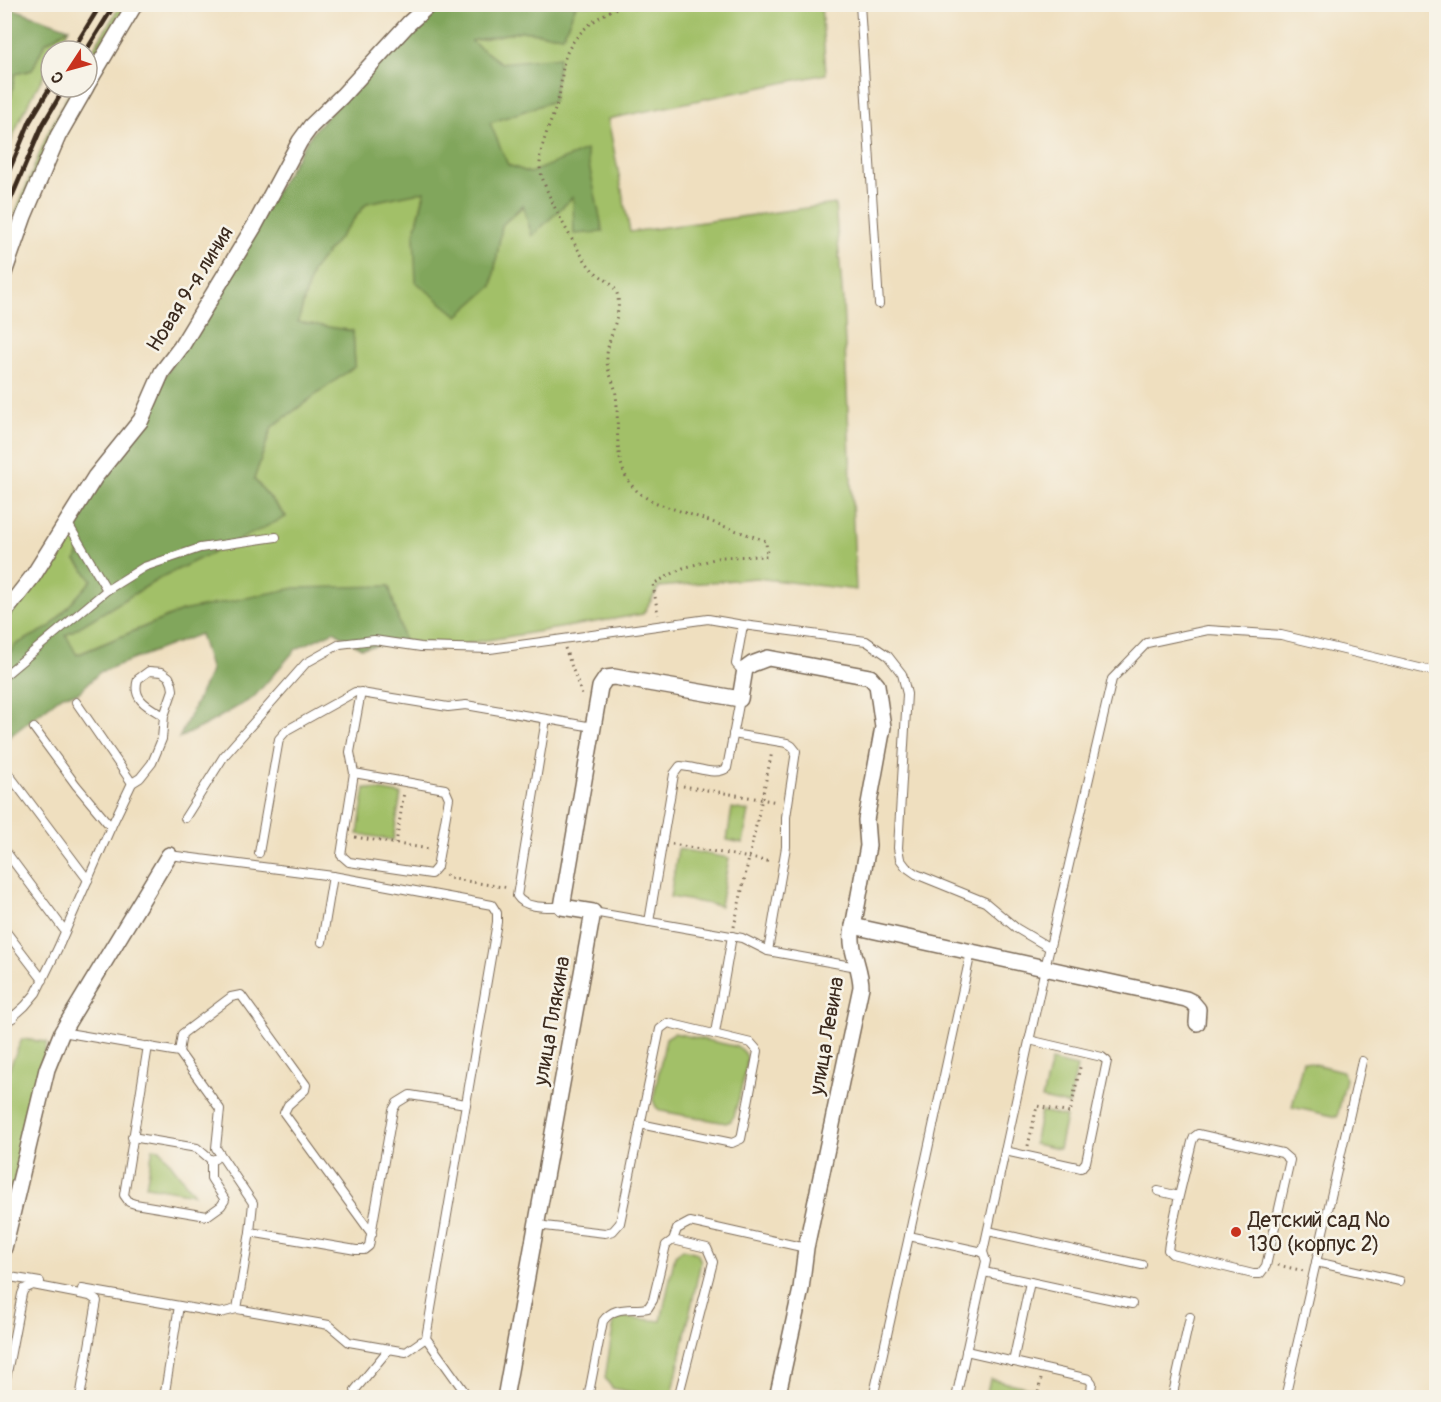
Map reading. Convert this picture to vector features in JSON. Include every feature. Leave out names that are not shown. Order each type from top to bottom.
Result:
[{"type":"street","points":[[99,64],[135,4]]},
{"type":"street","name":"Новая 9-я линия","points":[[4,613],[33,576],[94,477],[141,420],[162,372],[181,347],[255,225],[300,141],[311,126],[430,4]]},
{"type":"street","points":[[4,273],[24,216],[58,136],[79,99]]},
{"type":"street","name":"улица Левина","points":[[744,673],[748,666],[768,658],[870,677],[875,681],[883,727],[866,820],[868,846],[851,943],[861,987],[777,1398]]},
{"type":"street","points":[[593,912],[562,907],[600,687],[606,678],[614,677],[740,699],[744,673]]},
{"type":"street","points":[[4,1248],[47,1069],[62,1032],[169,855]]},
{"type":"street","name":"улица Плякина","points":[[505,1398],[593,912]]},
{"type":"street","points":[[853,926],[1186,999],[1198,1009],[1197,1023]]},
{"type":"lane","points":[[860,4],[879,304]]},
{"type":"lane","points":[[67,522],[107,590]]},
{"type":"lane","points":[[4,676],[107,590],[144,567],[200,548],[276,537]]},
{"type":"lane","points":[[185,818],[224,756],[306,663],[340,644],[374,640],[421,647],[490,649],[708,619],[867,642],[888,656],[902,674],[907,694],[898,848],[900,859],[916,874],[985,902],[1016,928],[1050,948]]},
{"type":"lane","points":[[743,625],[736,664],[744,673]]},
{"type":"lane","points":[[956,1398],[984,1272],[986,1261],[983,1252],[1045,968],[1112,679],[1147,643],[1208,630],[1281,635],[1437,672]]},
{"type":"lane","points":[[4,1024],[13,1018],[36,993],[132,783],[140,778],[152,763],[162,739],[164,716],[173,690],[172,684],[169,677],[162,672],[149,670],[138,680],[136,694],[146,705],[164,716]]},
{"type":"lane","points":[[259,853],[279,739],[287,730],[350,694],[361,692],[448,707],[466,705],[546,719],[594,721]]},
{"type":"lane","points":[[354,772],[445,789],[448,794],[437,867],[431,874],[350,861],[341,855],[354,772],[350,752],[361,692]]},
{"type":"lane","points":[[649,922],[674,774],[680,766],[717,771],[727,768],[740,699]]},
{"type":"lane","points":[[76,702],[132,783]]},
{"type":"lane","points":[[546,719],[517,896],[526,904],[562,907]]},
{"type":"lane","points":[[34,728],[76,785],[111,826]]},
{"type":"lane","points":[[733,734],[774,741],[792,746],[796,751],[788,804],[783,864],[768,951]]},
{"type":"lane","points":[[4,768],[88,880]]},
{"type":"lane","points":[[4,849],[65,931]]},
{"type":"lane","points":[[4,1276],[220,1313],[237,1309],[329,1325],[349,1342],[406,1352],[426,1338],[497,913],[492,905],[483,902],[333,876],[169,855]]},
{"type":"lane","points":[[322,942],[333,876]]},
{"type":"lane","points":[[593,912],[742,938],[768,951],[858,967]]},
{"type":"lane","points":[[4,929],[43,980]]},
{"type":"lane","points":[[716,1033],[732,936]]},
{"type":"lane","points":[[873,1398],[971,952]]},
{"type":"lane","points":[[179,1052],[182,1034],[231,997],[241,995],[306,1085],[305,1090],[288,1105],[284,1113],[372,1234]]},
{"type":"lane","points":[[4,1006],[13,1018]]},
{"type":"lane","points":[[536,1225],[606,1233],[613,1231],[620,1222],[640,1124],[660,1029],[668,1023],[716,1033],[751,1043],[758,1051],[741,1139],[732,1143],[640,1124]]},
{"type":"lane","points":[[62,1032],[179,1052],[220,1109],[216,1148],[253,1203],[237,1309]]},
{"type":"lane","points":[[1005,1151],[1077,1167],[1084,1166],[1107,1065],[1104,1058],[1029,1040]]},
{"type":"lane","points":[[148,1046],[124,1195],[129,1202],[135,1204],[202,1216],[211,1214],[224,1204],[225,1200],[211,1178],[211,1160]]},
{"type":"lane","points":[[1285,1398],[1362,1060]]},
{"type":"lane","points":[[250,1232],[364,1250],[369,1246],[372,1234],[394,1107],[410,1095],[466,1104]]},
{"type":"lane","points":[[1198,1134],[1287,1156],[1290,1160],[1267,1262],[1264,1271],[1260,1274],[1172,1254],[1168,1250],[1168,1243],[1179,1196],[1192,1142],[1198,1134]]},
{"type":"lane","points":[[132,1137],[197,1148],[211,1160],[222,1159]]},
{"type":"lane","points":[[1158,1191],[1179,1196]]},
{"type":"lane","points":[[588,1398],[603,1321],[609,1313],[618,1310],[648,1308],[653,1300],[666,1245],[673,1240],[677,1228],[690,1222],[806,1248]]},
{"type":"lane","points":[[988,1231],[1142,1264]]},
{"type":"lane","points":[[909,1236],[983,1252]]},
{"type":"lane","points":[[673,1240],[707,1248],[713,1262],[678,1398]]},
{"type":"lane","points":[[1316,1262],[1400,1281]]},
{"type":"lane","points":[[984,1272],[1132,1304]]},
{"type":"lane","points":[[1013,1362],[1030,1282]]},
{"type":"lane","points":[[4,1389],[22,1294],[24,1288],[33,1285],[90,1296],[96,1301],[80,1398]]},
{"type":"lane","points":[[164,1398],[179,1306]]},
{"type":"lane","points":[[1172,1398],[1190,1317]]},
{"type":"lane","points":[[426,1338],[469,1398]]},
{"type":"lane","points":[[357,1398],[355,1394],[357,1387],[389,1349]]},
{"type":"lane","points":[[966,1351],[1089,1379],[1092,1383],[1090,1398]]},
{"type":"path","points":[[627,4],[594,21],[577,36],[566,56],[558,103],[545,141],[540,166],[546,187],[582,256],[593,272],[611,282],[618,296],[618,310],[609,343],[607,361],[616,393],[618,442],[623,472],[636,490],[654,501],[766,541],[767,556],[721,557],[682,568],[652,584],[660,625]]},
{"type":"path","points":[[562,638],[594,721]]},
{"type":"path","points":[[732,936],[774,741]]},
{"type":"path","points":[[396,844],[406,782]]},
{"type":"path","points":[[672,784],[788,804]]},
{"type":"path","points":[[344,835],[439,851]]},
{"type":"path","points":[[662,843],[783,864]]},
{"type":"path","points":[[437,867],[448,878],[517,890]]},
{"type":"path","points":[[1026,1156],[1037,1106],[1070,1113],[1083,1053]]},
{"type":"path","points":[[1267,1262],[1314,1273]]},
{"type":"path","points":[[1037,1398],[1044,1368]]},
{"type":"green space","points":[[121,5],[138,5],[99,72],[99,40]]},
{"type":"green space","points":[[439,5],[576,5],[563,36],[521,31],[471,41],[501,63],[559,57],[553,101],[490,123],[508,165],[530,173],[586,150],[603,232],[574,234],[573,197],[532,236],[523,205],[502,225],[492,286],[458,316],[416,282],[414,236],[425,191],[367,203],[312,271],[298,322],[353,331],[355,366],[272,427],[254,479],[286,517],[162,577],[66,635],[77,655],[182,611],[295,588],[389,586],[404,641],[361,648],[334,631],[296,649],[253,698],[179,738],[211,671],[200,634],[100,672],[78,693],[63,695],[5,740],[5,660],[15,645],[50,627],[92,580],[76,560],[82,542],[72,525],[315,129],[413,27]]},
{"type":"green space","points":[[576,5],[821,5],[826,74],[608,119],[630,232],[835,204],[843,302],[856,590],[756,578],[659,587],[643,614],[452,646],[404,641],[389,586],[182,611],[76,655],[65,635],[162,577],[286,516],[254,479],[272,427],[355,366],[353,331],[298,323],[312,271],[367,203],[425,190],[414,236],[492,286],[502,225],[586,151],[530,173],[508,165],[489,123],[553,101],[471,41],[521,31],[563,36]]},
{"type":"green space","points":[[5,6],[69,28],[51,39],[39,39],[39,55],[32,70],[15,74],[11,97],[5,97]]},
{"type":"green space","points":[[69,28],[63,39],[51,39]]},
{"type":"green space","points":[[39,55],[39,84],[22,115],[5,156],[5,97],[11,97],[15,74],[32,70]]},
{"type":"green space","points":[[66,99],[83,99],[61,137],[31,207],[15,214],[48,133]]},
{"type":"green space","points":[[72,526],[82,542],[76,560],[92,580],[50,627],[15,645],[5,660],[5,619]]},
{"type":"green space","points":[[365,788],[401,794],[393,840],[358,834]]},
{"type":"green space","points":[[732,808],[749,811],[743,843],[727,840]]},
{"type":"green space","points":[[678,849],[729,858],[720,906],[670,897]]},
{"type":"green space","points":[[674,1033],[738,1047],[745,1053],[747,1058],[745,1071],[731,1121],[726,1123],[661,1111],[656,1107],[653,1100],[666,1038]]},
{"type":"green space","points":[[22,1039],[47,1042],[5,1223],[5,1078]]},
{"type":"green space","points":[[1051,1061],[1077,1067],[1069,1105],[1042,1099]]},
{"type":"green space","points":[[1303,1061],[1342,1071],[1346,1079],[1337,1117],[1292,1107]]},
{"type":"green space","points":[[1041,1111],[1066,1117],[1059,1149],[1034,1144]]},
{"type":"green space","points":[[153,1148],[160,1149],[194,1194],[146,1186]]},
{"type":"green space","points":[[683,1249],[697,1253],[701,1261],[673,1391],[668,1397],[655,1397],[612,1388],[605,1378],[614,1322],[618,1317],[661,1321],[675,1255]]},
{"type":"green space","points":[[990,1379],[1035,1389],[1033,1397],[986,1397]]},
{"type":"railway","points":[[79,39],[101,4]]},
{"type":"railway","points":[[93,39],[115,4]]},
{"type":"railway","points":[[4,183],[30,121],[43,99]]},
{"type":"railway","points":[[4,215],[42,126],[58,99]]},
{"type":"place","name":"Детский сад № 130 (корпус 2)","points":[[1236,1232]]}]
